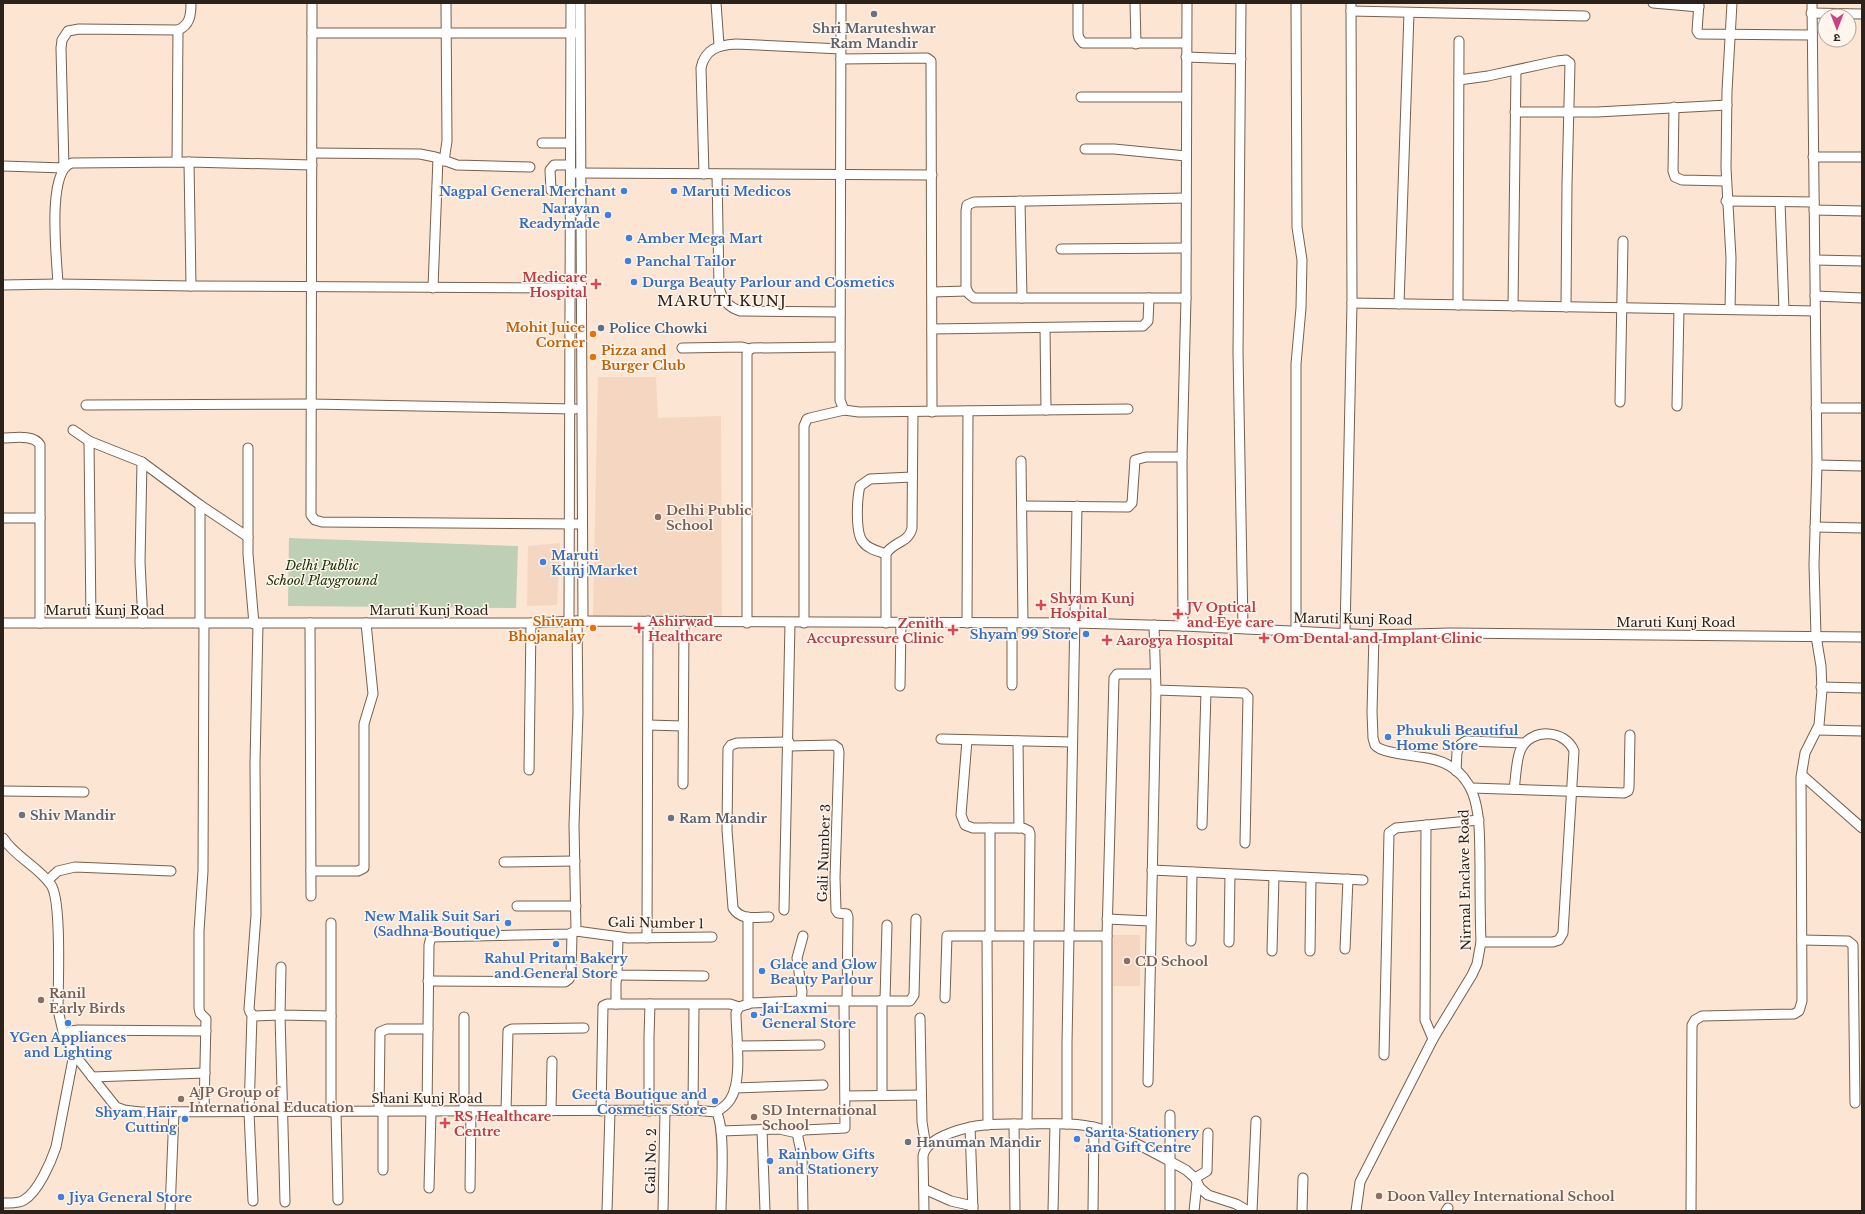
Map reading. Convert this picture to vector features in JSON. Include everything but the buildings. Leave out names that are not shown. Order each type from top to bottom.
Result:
[{"type":"street","points":[[64,168],[61,48],[62,40],[65,34],[68,31],[79,29],[178,30],[188,22],[191,3]]},
{"type":"street","points":[[312,3],[310,404],[310,510],[312,517],[318,521],[581,524]]},
{"type":"street","points":[[433,288],[441,159],[447,141],[446,3]]},
{"type":"street","points":[[570,3],[575,33],[580,173],[581,524],[576,621]]},
{"type":"street","points":[[429,1188],[428,981],[565,982],[572,975],[576,906],[574,861],[575,758],[578,712],[576,621],[569,524],[569,191],[575,33],[580,3]]},
{"type":"street","points":[[716,3],[719,45]]},
{"type":"street","points":[[841,3],[840,400],[844,410]]},
{"type":"street","points":[[1078,3],[1078,34],[1083,43],[1186,43]]},
{"type":"street","points":[[1135,3],[1136,44]]},
{"type":"street","points":[[1183,626],[1182,457],[1186,298],[1187,3]]},
{"type":"street","points":[[1241,3],[1238,352],[1243,628]]},
{"type":"street","points":[[1296,3],[1297,227],[1302,260],[1301,308],[1296,364],[1296,631]]},
{"type":"street","points":[[1653,3],[1699,5],[1698,33],[1812,35]]},
{"type":"street","points":[[1730,309],[1731,258],[1726,201],[1726,181],[1727,105],[1732,3]]},
{"type":"street","points":[[1692,1211],[1692,1025],[1695,1020],[1702,1016],[1794,1014],[1797,1013],[1801,1007],[1802,1001],[1802,775],[1805,752],[1817,730],[1821,710],[1821,666],[1816,636],[1815,527],[1817,465],[1812,3]]},
{"type":"street","points":[[1345,633],[1352,302],[1351,7],[1409,13],[1585,16]]},
{"type":"street","points":[[1399,304],[1409,13]]},
{"type":"street","points":[[1811,13],[1862,14]]},
{"type":"street","points":[[177,162],[178,30]]},
{"type":"street","points":[[312,33],[575,33]]},
{"type":"street","points":[[1458,305],[1459,41]]},
{"type":"street","points":[[704,174],[702,68],[703,60],[708,52],[719,45],[759,44],[807,49],[841,49]]},
{"type":"street","points":[[841,59],[927,58],[931,60],[932,412]]},
{"type":"street","points":[[1186,58],[1241,59]]},
{"type":"street","points":[[1459,80],[1516,71],[1557,61],[1568,61],[1570,66],[1566,307]]},
{"type":"street","points":[[1513,306],[1516,71]]},
{"type":"street","points":[[1081,97],[1186,97]]},
{"type":"street","points":[[1515,112],[1569,112],[1727,105]]},
{"type":"street","points":[[1674,107],[1673,171],[1676,177],[1682,180],[1726,181]]},
{"type":"street","points":[[542,144],[570,144]]},
{"type":"street","points":[[1085,148],[1114,149],[1186,156]]},
{"type":"street","points":[[312,152],[408,153],[441,159],[462,166],[530,167]]},
{"type":"street","points":[[1813,157],[1862,157]]},
{"type":"street","points":[[189,162],[191,286]]},
{"type":"street","points":[[58,284],[55,206],[58,181],[67,164],[189,162],[312,165]]},
{"type":"street","points":[[569,191],[551,190],[550,170],[554,165],[580,173],[841,175],[932,174]]},
{"type":"street","points":[[3,166],[64,168]]},
{"type":"street","points":[[717,174],[719,286],[726,302],[734,309],[740,311],[840,312]]},
{"type":"street","points":[[1186,198],[974,202],[967,205],[966,212],[967,291],[974,298],[1186,298]]},
{"type":"street","points":[[1020,201],[1022,298]]},
{"type":"street","points":[[1726,201],[1780,202],[1862,211]]},
{"type":"street","points":[[1780,202],[1784,310]]},
{"type":"street","points":[[1620,402],[1623,241]]},
{"type":"street","points":[[1061,249],[1186,248]]},
{"type":"street","points":[[1815,260],[1862,261]]},
{"type":"street","points":[[3,285],[58,284],[580,288]]},
{"type":"street","points":[[932,292],[967,291]]},
{"type":"street","points":[[1815,296],[1862,298]]},
{"type":"street","points":[[932,329],[1143,326],[1146,325],[1148,320],[1148,298]]},
{"type":"street","points":[[1352,302],[1815,311]]},
{"type":"street","points":[[1677,406],[1679,309]]},
{"type":"street","points":[[1045,328],[1046,410]]},
{"type":"street","points":[[682,348],[742,347],[750,349],[840,346]]},
{"type":"street","points":[[747,623],[748,513],[746,360],[750,349]]},
{"type":"street","points":[[86,405],[310,404],[581,409]]},
{"type":"street","points":[[1816,408],[1862,408]]},
{"type":"street","points":[[804,623],[804,426],[807,419],[844,410],[853,412],[932,412],[1128,409]]},
{"type":"street","points":[[966,624],[968,411]]},
{"type":"street","points":[[886,623],[886,554],[888,550],[911,534],[913,412]]},
{"type":"street","points":[[73,430],[89,441],[142,462],[200,505],[248,537]]},
{"type":"street","points":[[3,438],[29,438],[40,445],[40,623]]},
{"type":"street","points":[[89,441],[91,622]]},
{"type":"street","points":[[248,448],[248,537],[250,585],[256,624],[256,909],[249,1004],[252,1014],[249,1112],[253,1201]]},
{"type":"street","points":[[1022,506],[1128,507],[1132,503],[1133,499],[1135,460],[1146,457],[1182,457]]},
{"type":"street","points":[[1021,461],[1023,623]]},
{"type":"street","points":[[142,462],[140,562],[143,623]]},
{"type":"street","points":[[1817,465],[1862,466]]},
{"type":"street","points":[[886,554],[869,547],[860,538],[858,522],[860,486],[866,480],[870,479],[912,477]]},
{"type":"street","points":[[200,505],[203,871],[199,931],[199,1008],[200,1013],[206,1018],[204,1111]]},
{"type":"street","points":[[1067,1124],[1066,1043],[1076,623],[1077,506]]},
{"type":"street","points":[[3,518],[40,518]]},
{"type":"street","points":[[1815,527],[1862,528]]},
{"type":"street","name":"Maruti Kunj Road","points":[[3,623],[91,622],[310,624],[531,623],[576,621],[966,624],[1076,623],[1243,628],[1374,635],[1450,633],[1862,636]]},
{"type":"street","points":[[647,938],[648,621]]},
{"type":"street","points":[[683,784],[684,622]]},
{"type":"street","points":[[311,871],[358,871],[364,868],[364,724],[373,694],[366,623]]},
{"type":"street","points":[[529,770],[531,623]]},
{"type":"street","points":[[784,910],[789,744],[790,623]]},
{"type":"street","points":[[900,686],[901,623]]},
{"type":"street","points":[[1012,623],[1012,686]]},
{"type":"street","points":[[310,624],[311,896]]},
{"type":"street","points":[[1148,1082],[1150,921],[1156,690],[1154,625]]},
{"type":"street","name":"Nirmal Enclave Road","points":[[1356,1211],[1360,1182],[1433,1039],[1472,975],[1478,958],[1481,942],[1478,805],[1471,788],[1456,771],[1435,759],[1382,750],[1374,745],[1372,712],[1374,635]]},
{"type":"street","points":[[1107,1131],[1107,919],[1114,678],[1117,674],[1155,674]]},
{"type":"street","points":[[1821,687],[1862,688]]},
{"type":"street","points":[[1156,690],[1244,693],[1248,697],[1244,843]]},
{"type":"street","points":[[1202,825],[1206,692]]},
{"type":"street","points":[[648,725],[683,726]]},
{"type":"street","points":[[1817,730],[1862,731]]},
{"type":"street","points":[[1481,942],[1553,942],[1562,938],[1573,791],[1574,751],[1569,742],[1562,736],[1553,734],[1540,734],[1531,737],[1524,743],[1520,750],[1514,789]]},
{"type":"street","points":[[1471,788],[1624,793],[1628,791],[1630,735]]},
{"type":"street","points":[[941,739],[1072,742]]},
{"type":"street","points":[[967,740],[961,815],[965,825],[973,828],[1027,829],[1030,834],[1028,1124]]},
{"type":"street","points":[[1018,741],[1019,828]]},
{"type":"street","points":[[1456,771],[1457,752],[1461,744],[1466,741],[1524,743]]},
{"type":"street","points":[[769,917],[743,917],[735,912],[732,901],[726,810],[728,749],[731,745],[737,743],[789,744]]},
{"type":"street","name":"Gali Number 3","points":[[789,744],[834,745],[839,749],[839,793],[835,878],[836,910],[838,913],[847,914],[848,917],[846,1001]]},
{"type":"street","points":[[1802,775],[1862,828]]},
{"type":"street","points":[[3,791],[84,792]]},
{"type":"street","points":[[1384,1055],[1388,837],[1390,830],[1396,828],[1479,820]]},
{"type":"street","points":[[1426,825],[1425,1020],[1433,1039]]},
{"type":"street","points":[[988,1125],[990,828]]},
{"type":"street","points":[[4,843],[48,880],[52,887],[57,906],[58,1010],[64,1036],[74,1054],[92,1077],[204,1073]]},
{"type":"street","points":[[504,862],[574,861]]},
{"type":"street","points":[[48,880],[58,871],[75,867],[171,871]]},
{"type":"street","points":[[1152,870],[1363,880]]},
{"type":"street","points":[[1191,941],[1192,872]]},
{"type":"street","points":[[1229,942],[1230,874]]},
{"type":"street","points":[[1272,951],[1274,876]]},
{"type":"street","points":[[1310,950],[1311,878]]},
{"type":"street","points":[[1345,949],[1348,879]]},
{"type":"street","points":[[517,906],[576,906]]},
{"type":"street","points":[[721,1211],[721,1131],[720,1117],[716,1112],[730,1100],[735,1088],[737,1046],[736,1013],[743,1006],[748,917]]},
{"type":"street","points":[[607,1211],[606,1111],[602,1010],[605,1005],[730,1004],[743,1006],[801,1001],[910,1001],[914,998],[916,919]]},
{"type":"street","points":[[1107,919],[1150,921]]},
{"type":"street","points":[[331,923],[331,1016],[338,1200]]},
{"type":"street","points":[[882,1095],[887,925]]},
{"type":"street","name":"Gali Number 1","points":[[428,981],[429,941],[433,936],[574,932],[618,937],[712,937]]},
{"type":"street","points":[[801,1001],[802,992],[797,958],[803,936]]},
{"type":"street","points":[[945,998],[947,936],[1107,936]]},
{"type":"street","points":[[616,1004],[618,937]]},
{"type":"street","points":[[1802,940],[1851,942],[1854,950],[1858,986],[1855,1102]]},
{"type":"street","points":[[281,967],[280,1015],[285,1202]]},
{"type":"street","points":[[617,975],[704,976]]},
{"type":"street","points":[[721,1131],[786,1130],[797,1133],[804,1130],[845,1128],[846,1001]]},
{"type":"street","points":[[648,1111],[648,1037],[650,1004]]},
{"type":"street","points":[[693,1110],[694,1005]]},
{"type":"street","points":[[252,1014],[331,1016]]},
{"type":"street","points":[[464,1016],[470,1188]]},
{"type":"street","points":[[920,1018],[922,1130],[926,1147],[923,1156],[924,1211]]},
{"type":"street","points":[[506,1112],[508,1031],[512,1029],[584,1028]]},
{"type":"street","points":[[383,1170],[380,1032],[387,1030],[428,1029]]},
{"type":"street","points":[[64,1036],[71,1031],[78,1030],[206,1031]]},
{"type":"street","points":[[737,1046],[820,1045]]},
{"type":"street","points":[[3,1203],[20,1202],[30,1196],[53,1157],[74,1054]]},
{"type":"street","points":[[551,1111],[552,1061]]},
{"type":"street","name":"Shani Kunj Road","points":[[92,1077],[111,1102],[124,1110],[174,1112],[506,1112],[693,1110],[716,1112]]},
{"type":"street","points":[[735,1088],[824,1085]]},
{"type":"street","points":[[846,1096],[921,1095]]},
{"type":"street","name":"Gali No. 2","points":[[663,1211],[665,1111]]},
{"type":"street","points":[[170,1211],[174,1112]]},
{"type":"street","points":[[1170,1115],[1170,1211]]},
{"type":"street","points":[[1252,1211],[1256,1121]]},
{"type":"street","points":[[1014,1124],[1015,1211]]},
{"type":"street","points":[[926,1147],[951,1134],[970,1127],[1014,1124],[1067,1124],[1094,1127],[1107,1131],[1186,1170],[1200,1188],[1208,1195],[1236,1204],[1248,1211]]},
{"type":"street","points":[[1053,1211],[1055,1124]]},
{"type":"street","points":[[924,1189],[973,1208],[970,1127]]},
{"type":"street","points":[[1093,1211],[1094,1127]]},
{"type":"street","points":[[762,1130],[765,1211]]},
{"type":"street","points":[[797,1133],[802,1156],[803,1211]]},
{"type":"street","points":[[1194,1211],[1196,1181],[1207,1171],[1208,1133]]},
{"type":"street","points":[[1302,1211],[1303,1178]]},
{"type":"shaded area","name":"Delhi Public School","points":[[598,377],[656,377],[658,418],[721,416],[722,616],[593,616]]},
{"type":"shaded area","name":"Maruti Kunj Market","points":[[560,543],[557,605],[527,606],[528,546]]},
{"type":"shaded area","name":"CD School","points":[[1113,935],[1140,935],[1140,986],[1113,986]]},
{"type":"green space","name":"Delhi Public School Playground","points":[[289,538],[518,546],[516,608],[288,606]]},
{"type":"place","name":"Shri Maruteshwar Ram Mandir","points":[[874,14]]},
{"type":"place","name":"Nagpal General Merchant","points":[[624,191]]},
{"type":"place","name":"Maruti Medicos","points":[[674,191]]},
{"type":"place","name":"Narayan Readymade","points":[[608,215]]},
{"type":"place","name":"Amber Mega Mart","points":[[629,238]]},
{"type":"place","name":"Panchal Tailor","points":[[628,261]]},
{"type":"place","name":"Durga Beauty Parlour and Cosmetics","points":[[634,282]]},
{"type":"place","name":"Medicare Hospital","points":[[596,284]]},
{"type":"place","name":"Police Chowki","points":[[601,328]]},
{"type":"place","name":"Mohit Juice Corner","points":[[593,334]]},
{"type":"place","name":"Pizza and Burger Club","points":[[593,357]]},
{"type":"place","name":"Delhi Public School","points":[[658,517]]},
{"type":"place","name":"Maruti Kunj Market","points":[[543,562]]},
{"type":"place","name":"Shyam Kunj Hospital","points":[[1041,605]]},
{"type":"place","name":"JV Optical and Eye care","points":[[1178,614]]},
{"type":"place","name":"Shivam Bhojanalay","points":[[593,628]]},
{"type":"place","name":"Ashirwad Healthcare","points":[[639,628]]},
{"type":"place","name":"Zenith Accupressure Clinic","points":[[953,630]]},
{"type":"place","name":"Shyam 99 Store","points":[[1086,634]]},
{"type":"place","name":"Om Dental and Implant Clinic","points":[[1264,638]]},
{"type":"place","name":"Aarogya Hospital","points":[[1107,640]]},
{"type":"place","name":"Phukuli Beautiful Home Store","points":[[1388,737]]},
{"type":"place","name":"Shiv Mandir","points":[[22,815]]},
{"type":"place","name":"Ram Mandir","points":[[671,818]]},
{"type":"place","name":"New Malik Suit Sari (Sadhna Boutique)","points":[[508,923]]},
{"type":"place","name":"Rahul Pritam Bakery and General Store","points":[[556,944]]},
{"type":"place","name":"CD School","points":[[1127,961]]},
{"type":"place","name":"Glace and Glow Beauty Parlour","points":[[762,971]]},
{"type":"place","name":"Ranil Early Birds","points":[[41,1000]]},
{"type":"place","name":"Jai Laxmi General Store","points":[[754,1015]]},
{"type":"place","name":"YGen Appliances and Lighting","points":[[68,1023]]},
{"type":"place","name":"AJP Group of International Education","points":[[181,1099]]},
{"type":"place","name":"Geeta Boutique and Cosmetics Store","points":[[715,1101]]},
{"type":"place","name":"SD International School","points":[[754,1117]]},
{"type":"place","name":"Shyam Hair Cutting","points":[[185,1119]]},
{"type":"place","name":"RS Healthcare Centre","points":[[445,1123]]},
{"type":"place","name":"Sarita Stationery and Gift Centre","points":[[1077,1139]]},
{"type":"place","name":"Hanuman Mandir","points":[[908,1142]]},
{"type":"place","name":"Rainbow Gifts and Stationery","points":[[770,1161]]},
{"type":"place","name":"Doon Valley International School","points":[[1379,1196]]},
{"type":"place","name":"Jiya General Store","points":[[61,1197]]},
{"type":"district","name":"MARUTI KUNJ","points":[[722,300]]}]
